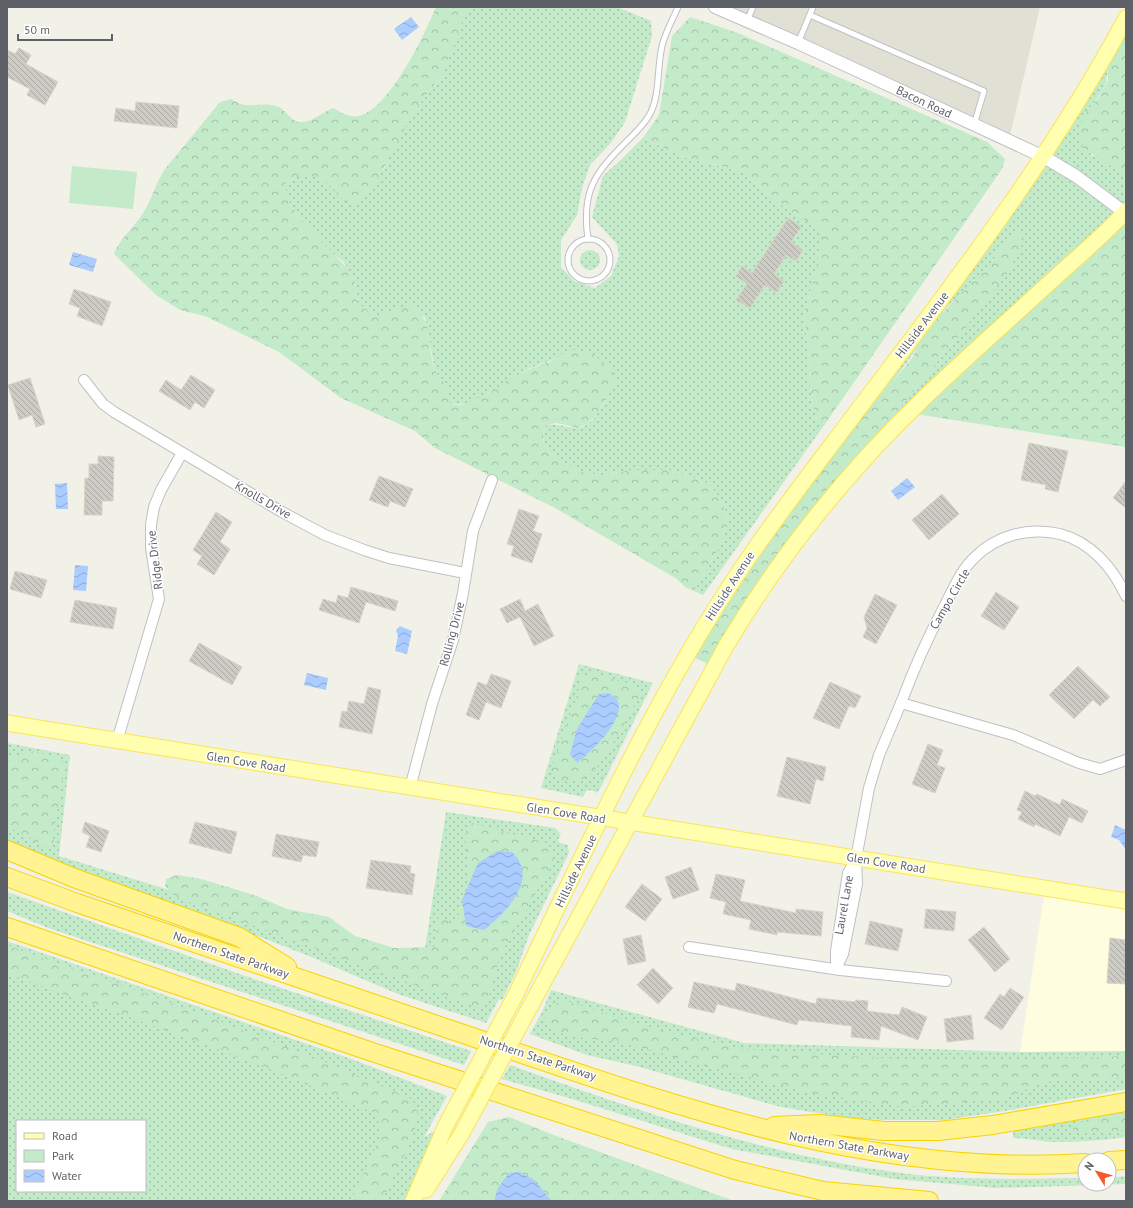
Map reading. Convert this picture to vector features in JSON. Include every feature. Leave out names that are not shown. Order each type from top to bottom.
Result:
[{"type":"highway","points":[[7,850],[74,878],[239,937],[315,984]]},
{"type":"highway","name":"Northern State Parkway","points":[[7,877],[315,984],[517,1052],[752,1126],[842,1147],[933,1160],[1025,1164],[1077,1163]]},
{"type":"highway","points":[[7,927],[372,1052],[693,1157],[773,1180],[872,1201]]},
{"type":"highway","points":[[752,1126],[819,1124],[884,1131],[938,1131],[993,1125],[1126,1102]]},
{"type":"highway","points":[[823,1191],[856,1201]]},
{"type":"highway","points":[[823,1191],[929,1201]]},
{"type":"main road","name":"Hillside Avenue","points":[[413,1201],[446,1125],[514,998],[602,818],[674,678],[700,632],[733,580],[784,509],[979,248],[1044,157],[1094,77],[1126,18]]},
{"type":"main road","name":"Hillside Avenue","points":[[419,1201],[462,1133],[726,646],[756,598],[810,522],[858,465],[908,413],[1125,212]]},
{"type":"main road","name":"Glen Cove Road","points":[[7,723],[602,818],[630,824],[1126,901]]},
{"type":"street","name":"Bacon Road","points":[[715,7],[798,43],[974,126],[1044,157],[1076,176],[1125,212]]},
{"type":"street","name":"Knolls Drive","points":[[84,380],[103,404],[114,412],[282,512],[325,534],[364,550],[389,558],[465,573]]},
{"type":"street","name":"Ridge Drive","points":[[117,741],[159,599],[151,548],[151,525],[154,507],[161,490],[182,453]]},
{"type":"street","name":"Rolling Drive","points":[[410,788],[432,704],[453,640],[472,531],[492,480]]},
{"type":"street","name":"Campo Circle","points":[[856,859],[869,788],[879,755],[921,650],[957,582],[973,559],[998,540],[1009,535],[1027,531],[1049,532],[1068,536],[1085,545],[1107,564],[1126,596]]},
{"type":"street","points":[[901,703],[1013,735],[1079,764],[1100,769],[1126,760]]},
{"type":"street","name":"Laurel Lane","points":[[836,969],[836,951],[848,873],[856,859]]},
{"type":"street","points":[[689,947],[836,969],[946,981]]},
{"type":"lane","points":[[588,239],[586,211],[595,178],[604,164],[639,129],[651,112],[656,95],[662,45],[678,7]]},
{"type":"lane","points":[[746,21],[753,7]]},
{"type":"lane","points":[[798,43],[813,7]]},
{"type":"lane","points":[[810,15],[984,91],[974,126]]},
{"type":"lane","points":[[588,239],[602,243],[610,255],[610,263],[605,274],[601,278],[589,281],[577,278],[572,273],[568,261],[568,255],[576,243],[588,239]]},
{"type":"shaded area","points":[[711,7],[1040,7],[1009,140]]},
{"type":"shaded area","points":[[1045,889],[1126,901],[1126,1051],[1020,1052]]},
{"type":"green space","points":[[436,7],[469,7],[443,73],[414,111],[374,187],[365,198],[355,203],[345,202],[326,182],[319,178],[303,176],[285,183],[286,196],[298,216],[349,270],[354,279],[356,299],[361,306],[380,316],[400,307],[411,305],[419,311],[427,326],[432,361],[435,370],[447,388],[451,404],[460,405],[490,393],[509,379],[527,370],[549,362],[570,349],[591,353],[613,370],[615,380],[610,393],[598,413],[587,424],[578,428],[557,423],[546,425],[543,434],[544,445],[549,452],[568,465],[588,474],[601,475],[633,470],[672,470],[709,484],[721,500],[728,518],[720,546],[694,591],[685,587],[677,579],[555,508],[435,448],[415,431],[341,398],[279,352],[205,316],[180,310],[156,295],[114,254],[119,243],[138,221],[144,211],[165,169],[220,102],[231,99],[237,103],[248,105],[263,104],[276,106],[283,109],[291,118],[298,122],[306,122],[333,108],[348,115],[359,116],[371,110],[394,86],[415,52]]},
{"type":"green space","points":[[469,7],[617,7],[651,21],[652,36],[625,122],[610,144],[590,165],[582,188],[577,215],[561,240],[561,267],[574,281],[595,288],[611,276],[619,256],[617,244],[592,217],[603,176],[643,138],[683,157],[741,171],[780,204],[823,232],[813,282],[804,313],[809,357],[810,387],[816,419],[825,424],[703,595],[694,591],[720,546],[728,518],[721,500],[709,484],[672,470],[634,470],[601,475],[588,474],[568,465],[549,452],[544,445],[543,434],[546,425],[577,428],[584,427],[590,422],[600,409],[615,381],[557,357],[526,370],[481,398],[462,404],[451,404],[446,394],[446,385],[435,371],[425,317],[400,307],[380,316],[361,306],[356,299],[354,279],[343,261],[332,253],[298,216],[286,196],[285,183],[299,176],[305,175],[317,177],[335,190],[384,170],[391,152],[414,111],[443,73]]},
{"type":"green space","points":[[690,17],[738,33],[987,142],[1005,159],[1002,169],[825,424],[816,420],[810,387],[809,357],[804,313],[813,282],[823,232],[780,204],[741,171],[683,157],[643,138],[659,115],[672,36]]},
{"type":"green space","points":[[1126,36],[1126,174],[1083,149],[1079,128],[1086,112],[1099,97],[1108,80],[1107,53],[1120,38]]},
{"type":"green space","points":[[1107,53],[1107,79],[1105,85],[1086,112],[1091,155],[1126,174],[1126,211],[859,465],[916,387],[960,335],[1013,234],[989,265],[963,293],[946,308],[892,383],[833,443]]},
{"type":"green space","points":[[72,166],[137,172],[133,209],[69,203]]},
{"type":"green space","points":[[1126,211],[1126,447],[909,413]]},
{"type":"green space","points":[[1020,230],[1024,235],[1021,247],[1009,271],[960,335],[916,387],[714,667],[687,654],[833,443],[892,383],[912,358],[928,328],[989,265],[1013,234]]},
{"type":"green space","points":[[590,250],[597,253],[600,260],[597,267],[590,270],[583,267],[580,260],[583,253]]},
{"type":"green space","points":[[579,664],[653,683],[602,785],[597,793],[591,790],[586,791],[583,797],[541,788]]},
{"type":"green space","points":[[594,673],[637,686],[640,696],[608,751],[594,771],[581,780],[559,781],[551,770],[579,689],[580,677]]},
{"type":"green space","points":[[7,743],[70,755],[59,856],[422,968],[446,812],[555,828],[561,834],[558,840],[560,843],[568,845],[569,853],[529,935],[516,972],[502,1000],[499,999],[486,1023],[398,994],[309,956],[183,907],[67,867],[7,840]]},
{"type":"green space","points":[[30,751],[60,757],[65,765],[53,837],[54,845],[47,847],[7,826],[7,759]]},
{"type":"green space","points":[[468,822],[547,843],[552,849],[553,863],[500,956],[487,1004],[480,1009],[176,897],[165,886],[166,879],[177,875],[201,879],[254,895],[287,909],[329,917],[355,936],[394,948],[434,947],[439,913],[452,925],[461,909],[467,893],[469,866],[466,845],[466,830]]},
{"type":"green space","points":[[7,892],[257,980],[471,1051],[464,1065],[51,929],[7,911]]},
{"type":"green space","points":[[7,941],[354,1060],[447,1096],[424,1137],[446,1125],[413,1201],[7,1201]]},
{"type":"green space","points":[[7,945],[180,1006],[323,1061],[412,1099],[419,1115],[412,1140],[382,1201],[351,1201],[382,1133],[376,1114],[331,1094],[147,1023],[7,974]]},
{"type":"green space","points":[[551,990],[744,1043],[1020,1052],[1126,1051],[1126,1089],[1011,1110],[945,1120],[881,1120],[842,1117],[781,1107],[636,1066],[587,1055],[530,1034],[542,1012]]},
{"type":"green space","points":[[564,1000],[654,1029],[743,1049],[878,1058],[997,1061],[1126,1056],[1126,1078],[1044,1082],[1005,1099],[904,1107],[810,1093],[624,1043],[583,1038],[555,1032],[545,1019],[555,1004]]},
{"type":"green space","points":[[510,1065],[604,1098],[700,1129],[796,1154],[845,1164],[894,1172],[942,1177],[990,1179],[1077,1178],[1077,1186],[997,1188],[894,1179],[732,1149],[569,1098],[502,1079]]},
{"type":"green space","points":[[1126,1107],[1126,1137],[1060,1142],[1013,1138],[1013,1125]]},
{"type":"green space","points":[[1126,1113],[1126,1130],[1080,1134],[1074,1131],[1073,1126],[1086,1120],[1099,1116]]},
{"type":"green space","points":[[509,1117],[551,1134],[734,1201],[439,1201],[488,1122]]},
{"type":"green space","points":[[1126,1176],[1126,1184],[1117,1184],[1117,1177]]},
{"type":"water","points":[[411,17],[419,27],[402,40],[394,29]]},
{"type":"water","points":[[73,252],[97,259],[93,272],[69,265]]},
{"type":"water","points":[[907,478],[915,487],[898,500],[891,491]]},
{"type":"water","points":[[67,483],[68,509],[56,509],[55,484]]},
{"type":"water","points":[[75,565],[88,566],[86,591],[73,590]]},
{"type":"water","points":[[400,626],[412,631],[407,654],[395,651],[398,636],[396,630]]},
{"type":"water","points":[[307,673],[328,678],[326,690],[304,685]]},
{"type":"water","points":[[608,693],[616,698],[619,706],[618,714],[607,734],[577,763],[570,754],[577,729],[599,694]]},
{"type":"water","points":[[1115,825],[1126,830],[1126,850],[1119,840],[1111,837]]},
{"type":"water","points":[[497,851],[512,852],[520,862],[523,873],[517,894],[502,914],[484,930],[466,926],[462,900],[478,863]]},
{"type":"water","points":[[520,1172],[533,1179],[552,1201],[494,1201],[498,1188],[509,1173]]},
{"type":"building","points":[[19,48],[31,55],[26,64],[58,82],[45,105],[27,95],[30,89],[7,77],[7,50],[15,54]]},
{"type":"building","points":[[136,102],[179,106],[177,128],[114,121],[116,108],[135,111]]},
{"type":"building","points":[[788,218],[801,227],[791,242],[803,250],[796,261],[786,255],[774,274],[784,281],[776,293],[765,285],[750,308],[736,300],[747,284],[736,276],[742,266],[752,273]]},
{"type":"building","points":[[74,289],[111,302],[102,326],[77,316],[80,308],[69,304]]},
{"type":"building","points":[[191,375],[215,390],[204,408],[195,402],[190,410],[159,391],[166,380],[181,390]]},
{"type":"building","points":[[30,378],[45,424],[36,427],[32,415],[19,420],[8,385]]},
{"type":"building","points":[[1029,443],[1068,451],[1058,492],[1045,489],[1046,485],[1021,480]]},
{"type":"building","points":[[98,456],[114,457],[113,501],[102,501],[102,515],[84,515],[85,478],[89,478],[89,464],[98,464]]},
{"type":"building","points":[[379,476],[413,489],[405,507],[390,501],[388,507],[369,500]]},
{"type":"building","points":[[1126,481],[1126,508],[1113,498]]},
{"type":"building","points":[[942,494],[959,514],[929,540],[912,520]]},
{"type":"building","points":[[519,509],[539,516],[533,531],[542,534],[532,563],[511,556],[514,546],[507,544]]},
{"type":"building","points":[[216,512],[232,522],[220,542],[230,549],[214,575],[197,564],[202,556],[193,550]]},
{"type":"building","points":[[15,571],[47,580],[41,598],[10,589]]},
{"type":"building","points":[[351,587],[398,601],[395,611],[366,602],[359,623],[319,610],[323,599],[336,603],[338,595],[348,598]]},
{"type":"building","points":[[996,592],[1019,607],[1004,630],[981,616]]},
{"type":"building","points":[[875,594],[897,605],[876,644],[863,637],[867,628],[864,617]]},
{"type":"building","points":[[520,599],[525,611],[538,604],[554,636],[534,646],[520,617],[507,623],[500,609]]},
{"type":"building","points":[[75,600],[117,608],[113,629],[70,622]]},
{"type":"building","points":[[199,643],[242,667],[232,685],[189,661]]},
{"type":"building","points":[[1078,666],[1110,697],[1100,706],[1093,700],[1074,719],[1049,695]]},
{"type":"building","points":[[491,674],[511,681],[501,708],[486,702],[479,720],[466,715],[478,682],[487,685]]},
{"type":"building","points":[[830,682],[861,696],[855,708],[849,706],[839,729],[813,718]]},
{"type":"building","points":[[368,687],[381,690],[372,734],[339,727],[342,711],[347,712],[349,701],[364,704]]},
{"type":"building","points":[[928,744],[943,750],[937,765],[945,768],[935,793],[912,784]]},
{"type":"building","points":[[787,757],[826,767],[823,781],[816,779],[810,804],[777,796]]},
{"type":"building","points":[[1025,791],[1035,796],[1037,794],[1060,805],[1062,799],[1088,811],[1082,823],[1069,817],[1060,836],[1035,824],[1034,827],[1018,819],[1022,812],[1017,810]]},
{"type":"building","points":[[85,822],[109,831],[101,852],[86,847],[90,836],[82,832]]},
{"type":"building","points":[[195,822],[237,832],[231,854],[189,843]]},
{"type":"building","points":[[276,834],[319,842],[316,857],[303,855],[301,862],[272,856]]},
{"type":"building","points":[[371,860],[411,866],[410,873],[415,874],[412,895],[366,888]]},
{"type":"building","points":[[691,867],[699,890],[673,899],[665,877]]},
{"type":"building","points":[[716,874],[745,880],[740,901],[796,913],[796,909],[823,912],[821,936],[777,932],[777,935],[749,929],[751,920],[723,914],[726,902],[710,898]]},
{"type":"building","points":[[642,884],[662,899],[645,921],[625,907]]},
{"type":"building","points":[[926,909],[956,912],[954,931],[924,928]]},
{"type":"building","points":[[870,921],[903,929],[898,951],[865,944]]},
{"type":"building","points":[[984,927],[1010,959],[995,972],[968,940]]},
{"type":"building","points":[[641,935],[646,961],[628,965],[623,939]]},
{"type":"building","points":[[1110,938],[1126,940],[1126,984],[1107,983]]},
{"type":"building","points":[[653,968],[673,988],[658,1004],[637,985]]},
{"type":"building","points":[[694,982],[735,991],[737,983],[816,1004],[817,998],[855,1002],[856,1000],[868,1001],[867,1011],[899,1015],[902,1007],[927,1017],[918,1040],[881,1026],[879,1040],[851,1037],[852,1026],[799,1020],[797,1025],[717,1004],[714,1013],[688,1007]]},
{"type":"building","points":[[1010,988],[1024,997],[1002,1030],[984,1018],[1000,994],[1004,997]]},
{"type":"building","points":[[971,1015],[974,1039],[947,1042],[944,1019]]}]
